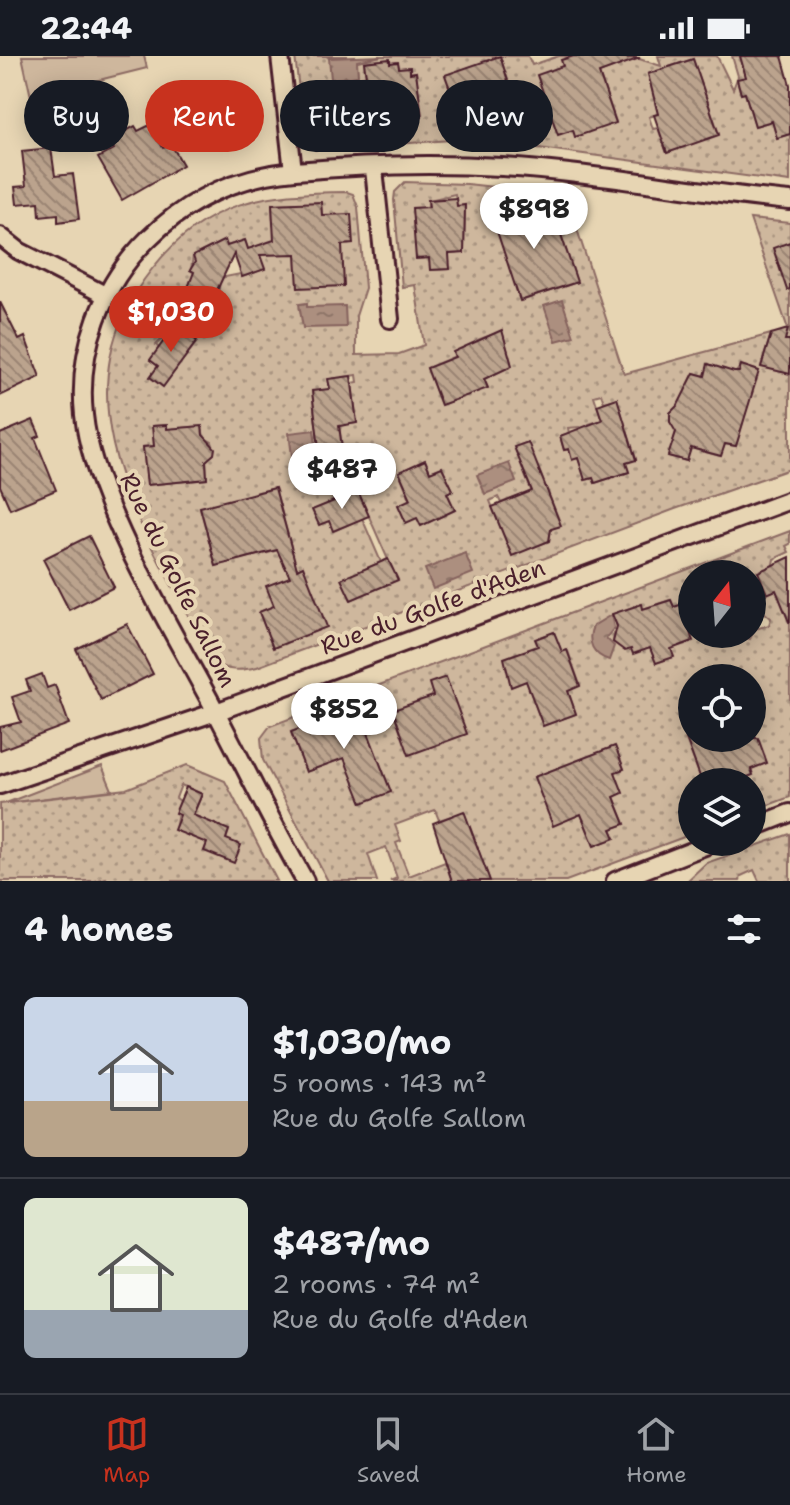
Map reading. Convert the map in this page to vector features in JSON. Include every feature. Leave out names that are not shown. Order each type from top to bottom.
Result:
[{"type":"street","points":[[280,56],[293,171]]},
{"type":"street","name":"Rue du Golfe Sallom","points":[[305,881],[132,552],[89,442],[83,379],[105,295],[142,245],[184,208],[230,185],[293,171],[503,167],[790,201]]},
{"type":"street","points":[[374,169],[390,319]]},
{"type":"street","points":[[0,236],[19,251],[105,295]]},
{"type":"street","name":"Rue du Golfe d'Aden","points":[[0,785],[216,712],[790,500]]},
{"type":"street","points":[[766,822],[790,813]]},
{"type":"street","points":[[615,881],[658,874],[690,856]]},
{"type":"shaded area","points":[[22,56],[144,56],[147,68],[99,80],[27,80]]},
{"type":"shaded area","points":[[295,56],[348,56],[329,58],[358,76],[356,61],[381,56],[528,56],[532,65],[559,56],[574,56],[562,60],[563,66],[538,76],[539,80],[508,80],[500,57],[446,75],[448,80],[436,80],[436,141],[420,142],[420,80],[417,80],[416,72],[410,73],[409,67],[399,68],[398,62],[390,63],[390,59],[364,62],[366,76],[344,80],[298,80]]},
{"type":"shaded area","points":[[609,56],[630,56],[661,66],[658,56],[717,56],[733,89],[738,76],[732,56],[740,56],[746,77],[737,80],[741,94],[745,93],[755,126],[772,121],[777,138],[790,134],[790,182],[553,150],[553,120],[558,134],[573,130],[576,136],[616,122],[599,73],[613,68]],"holes":[[[693,59],[719,134],[667,153],[658,128],[653,129],[649,117],[658,114],[648,74]]]},
{"type":"shaded area","points":[[405,182],[467,184],[566,195],[624,374],[771,334],[761,366],[776,370],[788,329],[750,219],[790,223],[790,469],[675,509],[257,667],[228,669],[213,661],[161,566],[119,468],[108,418],[109,368],[122,318],[152,269],[173,246],[216,214],[264,198],[347,192],[353,194],[358,207],[365,288],[356,316],[356,355],[399,354],[424,345],[415,285],[402,287],[395,192]],"holes":[[[455,194],[457,206],[465,206],[464,253],[449,254],[449,269],[431,270],[429,258],[417,259],[429,200]],[[321,203],[322,215],[273,225],[272,204]],[[522,203],[527,216],[552,208],[577,282],[521,301],[491,213]],[[245,240],[248,249],[260,257],[264,269],[242,277],[240,274],[220,278],[219,289],[209,293],[214,297],[207,309],[195,303],[196,299],[186,293],[194,272],[191,270],[193,256],[224,241],[227,246]],[[176,325],[197,342],[163,386],[150,377],[158,366],[150,360],[159,348],[156,345]],[[502,331],[512,366],[484,379],[487,387],[441,405],[427,368],[479,346],[477,340]],[[709,364],[733,377],[741,365],[758,371],[736,446],[725,444],[720,456],[691,448],[686,461],[669,456],[677,428],[670,422],[670,413],[678,406],[694,373],[705,376]],[[357,375],[358,382],[352,383],[357,423],[339,426],[348,489],[356,487],[397,580],[351,600],[342,579],[381,562],[362,518],[334,531],[329,521],[313,510],[344,497],[338,462],[321,463],[312,392],[330,389],[329,379]],[[601,394],[604,402],[617,399],[636,459],[626,463],[629,472],[595,483],[593,478],[586,480],[578,458],[572,459],[569,449],[564,450],[560,436],[569,433],[568,428],[579,427],[581,434],[591,431],[589,424],[602,420],[594,396]],[[167,425],[167,429],[202,426],[204,438],[212,442],[214,454],[206,460],[207,479],[147,485],[143,447],[154,446],[153,426]],[[425,460],[430,472],[442,467],[453,490],[447,493],[455,510],[421,526],[399,472]],[[537,465],[561,525],[551,529],[549,541],[512,555],[490,501],[498,497],[501,503],[522,495],[535,500],[523,470]],[[275,488],[291,546],[265,554],[261,540],[257,555],[216,566],[200,508]],[[302,567],[326,627],[273,648],[259,612],[274,606],[290,577],[288,572]]]},
{"type":"shaded area","points":[[790,531],[790,544],[786,546],[789,552],[774,559],[767,593],[782,588],[783,607],[790,622],[790,797],[766,806],[766,768],[754,768],[767,763],[762,752],[766,752],[766,664],[678,664],[678,752],[691,752],[697,768],[678,768],[678,839],[566,881],[490,881],[464,812],[439,820],[435,810],[395,825],[401,841],[396,843],[409,876],[445,862],[452,881],[390,881],[397,878],[386,847],[368,854],[377,881],[328,881],[263,760],[261,738],[270,726],[678,573],[678,606],[674,607],[670,600],[643,609],[641,604],[613,614],[618,630],[614,633],[613,642],[631,649],[650,648],[656,663],[673,657],[671,649],[678,636],[678,648],[766,648],[766,626],[771,618],[766,614],[766,560],[713,560]],"holes":[[[554,632],[562,652],[568,651],[580,685],[568,691],[576,714],[543,726],[526,681],[511,687],[505,658],[516,653],[519,662],[539,647],[536,639]],[[358,707],[391,792],[344,758],[306,772],[291,732]],[[615,746],[624,769],[615,772],[614,797],[625,824],[611,829],[614,838],[594,846],[581,814],[553,825],[534,777]]]},
{"type":"shaded area","points":[[187,765],[225,781],[277,881],[108,881],[106,878],[95,881],[0,881],[0,804],[126,789]],"holes":[[[181,785],[202,794],[193,815],[229,830],[226,839],[204,851],[207,843],[175,830],[180,801],[176,798]]]},
{"type":"shaded area","points":[[102,766],[112,790],[6,803]]},
{"type":"shaded area","points":[[790,834],[790,881],[759,881],[754,870],[741,876],[740,881],[687,881],[706,863],[726,856],[766,856],[766,842]]},
{"type":"water","points":[[381,56],[357,61],[358,76],[331,79],[329,58]]},
{"type":"water","points":[[562,300],[574,336],[556,341],[544,306]]},
{"type":"water","points":[[307,303],[307,307],[345,306],[346,327],[303,328],[299,304]]},
{"type":"water","points":[[314,430],[322,489],[297,493],[289,433]]},
{"type":"water","points":[[509,463],[516,482],[485,494],[477,475]]},
{"type":"water","points":[[465,553],[473,573],[433,589],[425,569]]},
{"type":"water","points":[[611,615],[614,628],[606,638],[614,646],[609,660],[595,651],[590,637],[593,626]]},
{"type":"building","points":[[500,56],[508,80],[447,80],[445,75]]},
{"type":"building","points":[[574,56],[640,58],[599,73],[616,123],[575,137],[573,130],[558,135],[553,121],[553,80],[539,80],[537,75],[563,66],[561,60]]},
{"type":"building","points":[[740,56],[782,56],[790,85],[790,134],[777,138],[772,121],[755,126],[745,93],[741,94],[737,79],[746,77]]},
{"type":"building","points":[[390,59],[390,63],[398,62],[399,68],[410,67],[410,73],[416,72],[417,80],[344,80],[366,76],[364,62]]},
{"type":"building","points":[[693,59],[719,135],[667,153],[654,115],[658,114],[648,74]]},
{"type":"building","points":[[135,126],[138,131],[145,128],[145,152],[176,152],[183,165],[122,200],[98,158],[109,152],[129,152],[129,129]]},
{"type":"building","points":[[22,151],[52,152],[55,176],[73,174],[79,219],[58,222],[58,214],[40,216],[39,202],[17,204],[15,187],[26,186]]},
{"type":"building","points":[[456,198],[457,206],[465,205],[464,253],[449,254],[450,269],[430,270],[429,258],[416,259],[412,208],[429,207],[428,200]]},
{"type":"building","points":[[321,202],[322,215],[351,214],[353,244],[342,245],[344,286],[298,288],[296,254],[260,255],[265,269],[242,277],[234,254],[209,307],[186,293],[194,272],[190,270],[195,262],[193,256],[225,240],[227,246],[245,240],[248,249],[274,240],[272,204]]},
{"type":"building","points":[[523,203],[527,216],[552,208],[577,282],[520,301],[491,213]]},
{"type":"building","points":[[790,242],[790,289],[787,290],[773,248]]},
{"type":"building","points":[[0,302],[19,340],[25,337],[40,377],[0,396]]},
{"type":"building","points":[[176,324],[197,341],[163,387],[150,377],[158,366],[150,360]]},
{"type":"building","points":[[788,329],[785,340],[790,340],[790,374],[761,367],[771,334]]},
{"type":"building","points":[[502,330],[512,366],[484,379],[488,388],[441,405],[427,368],[455,357],[453,352]]},
{"type":"building","points":[[708,364],[734,372],[739,372],[741,365],[759,371],[736,446],[725,444],[721,456],[691,448],[687,461],[668,456],[676,432],[670,422],[670,413],[678,405],[694,373],[705,376]]},
{"type":"building","points":[[351,376],[357,423],[339,426],[344,462],[321,464],[312,391],[330,389],[328,379]]},
{"type":"building","points":[[617,398],[636,460],[626,463],[629,472],[595,483],[593,478],[585,480],[578,458],[572,460],[569,449],[564,450],[560,436],[602,420],[597,405]]},
{"type":"building","points":[[33,420],[40,436],[35,438],[56,490],[10,509],[0,486],[0,434]]},
{"type":"building","points":[[167,425],[167,429],[202,426],[203,435],[215,448],[214,454],[206,461],[207,479],[147,485],[143,447],[154,446],[152,426]]},
{"type":"building","points":[[528,442],[561,526],[551,529],[549,541],[512,556],[492,507],[532,491],[514,447]]},
{"type":"building","points":[[425,460],[430,472],[442,467],[453,490],[447,493],[455,510],[421,526],[417,518],[406,523],[398,505],[411,499],[399,472]]},
{"type":"building","points":[[356,487],[369,516],[333,531],[329,521],[319,525],[312,510],[344,497],[343,491]]},
{"type":"building","points":[[275,488],[297,569],[303,566],[327,627],[273,648],[259,612],[274,606],[266,586],[290,577],[277,550],[216,566],[200,507]]},
{"type":"building","points":[[89,536],[114,587],[69,610],[43,559]]},
{"type":"building","points":[[790,557],[790,622],[776,590],[767,594],[766,568]]},
{"type":"building","points":[[388,559],[398,580],[351,600],[341,579]]},
{"type":"building","points":[[671,600],[674,607],[678,606],[678,646],[671,649],[674,657],[656,663],[650,648],[633,654],[631,649],[625,651],[613,642],[617,626],[612,614],[642,604],[643,609]]},
{"type":"building","points":[[127,624],[153,674],[101,700],[76,649]]},
{"type":"building","points":[[554,632],[562,652],[567,650],[580,686],[568,691],[576,714],[543,726],[526,681],[511,687],[504,658],[538,646],[535,639]]},
{"type":"building","points":[[42,674],[47,688],[55,685],[69,724],[0,750],[0,727],[21,722],[12,697],[30,691],[26,680]]},
{"type":"building","points":[[446,677],[467,734],[409,755],[393,710],[433,696],[429,683]]},
{"type":"building","points":[[358,707],[391,792],[362,803],[344,758],[306,772],[291,732]]},
{"type":"building","points":[[615,746],[624,769],[615,772],[623,793],[614,797],[625,824],[611,829],[615,838],[594,846],[581,814],[553,826],[534,777]]},
{"type":"building","points":[[691,752],[763,752],[767,763],[754,768],[697,768]]},
{"type":"building","points":[[186,787],[202,794],[193,815],[229,830],[226,839],[241,845],[234,863],[204,851],[207,843],[174,830],[180,815],[175,813]]},
{"type":"building","points":[[464,811],[490,881],[452,881],[433,823]]}]
